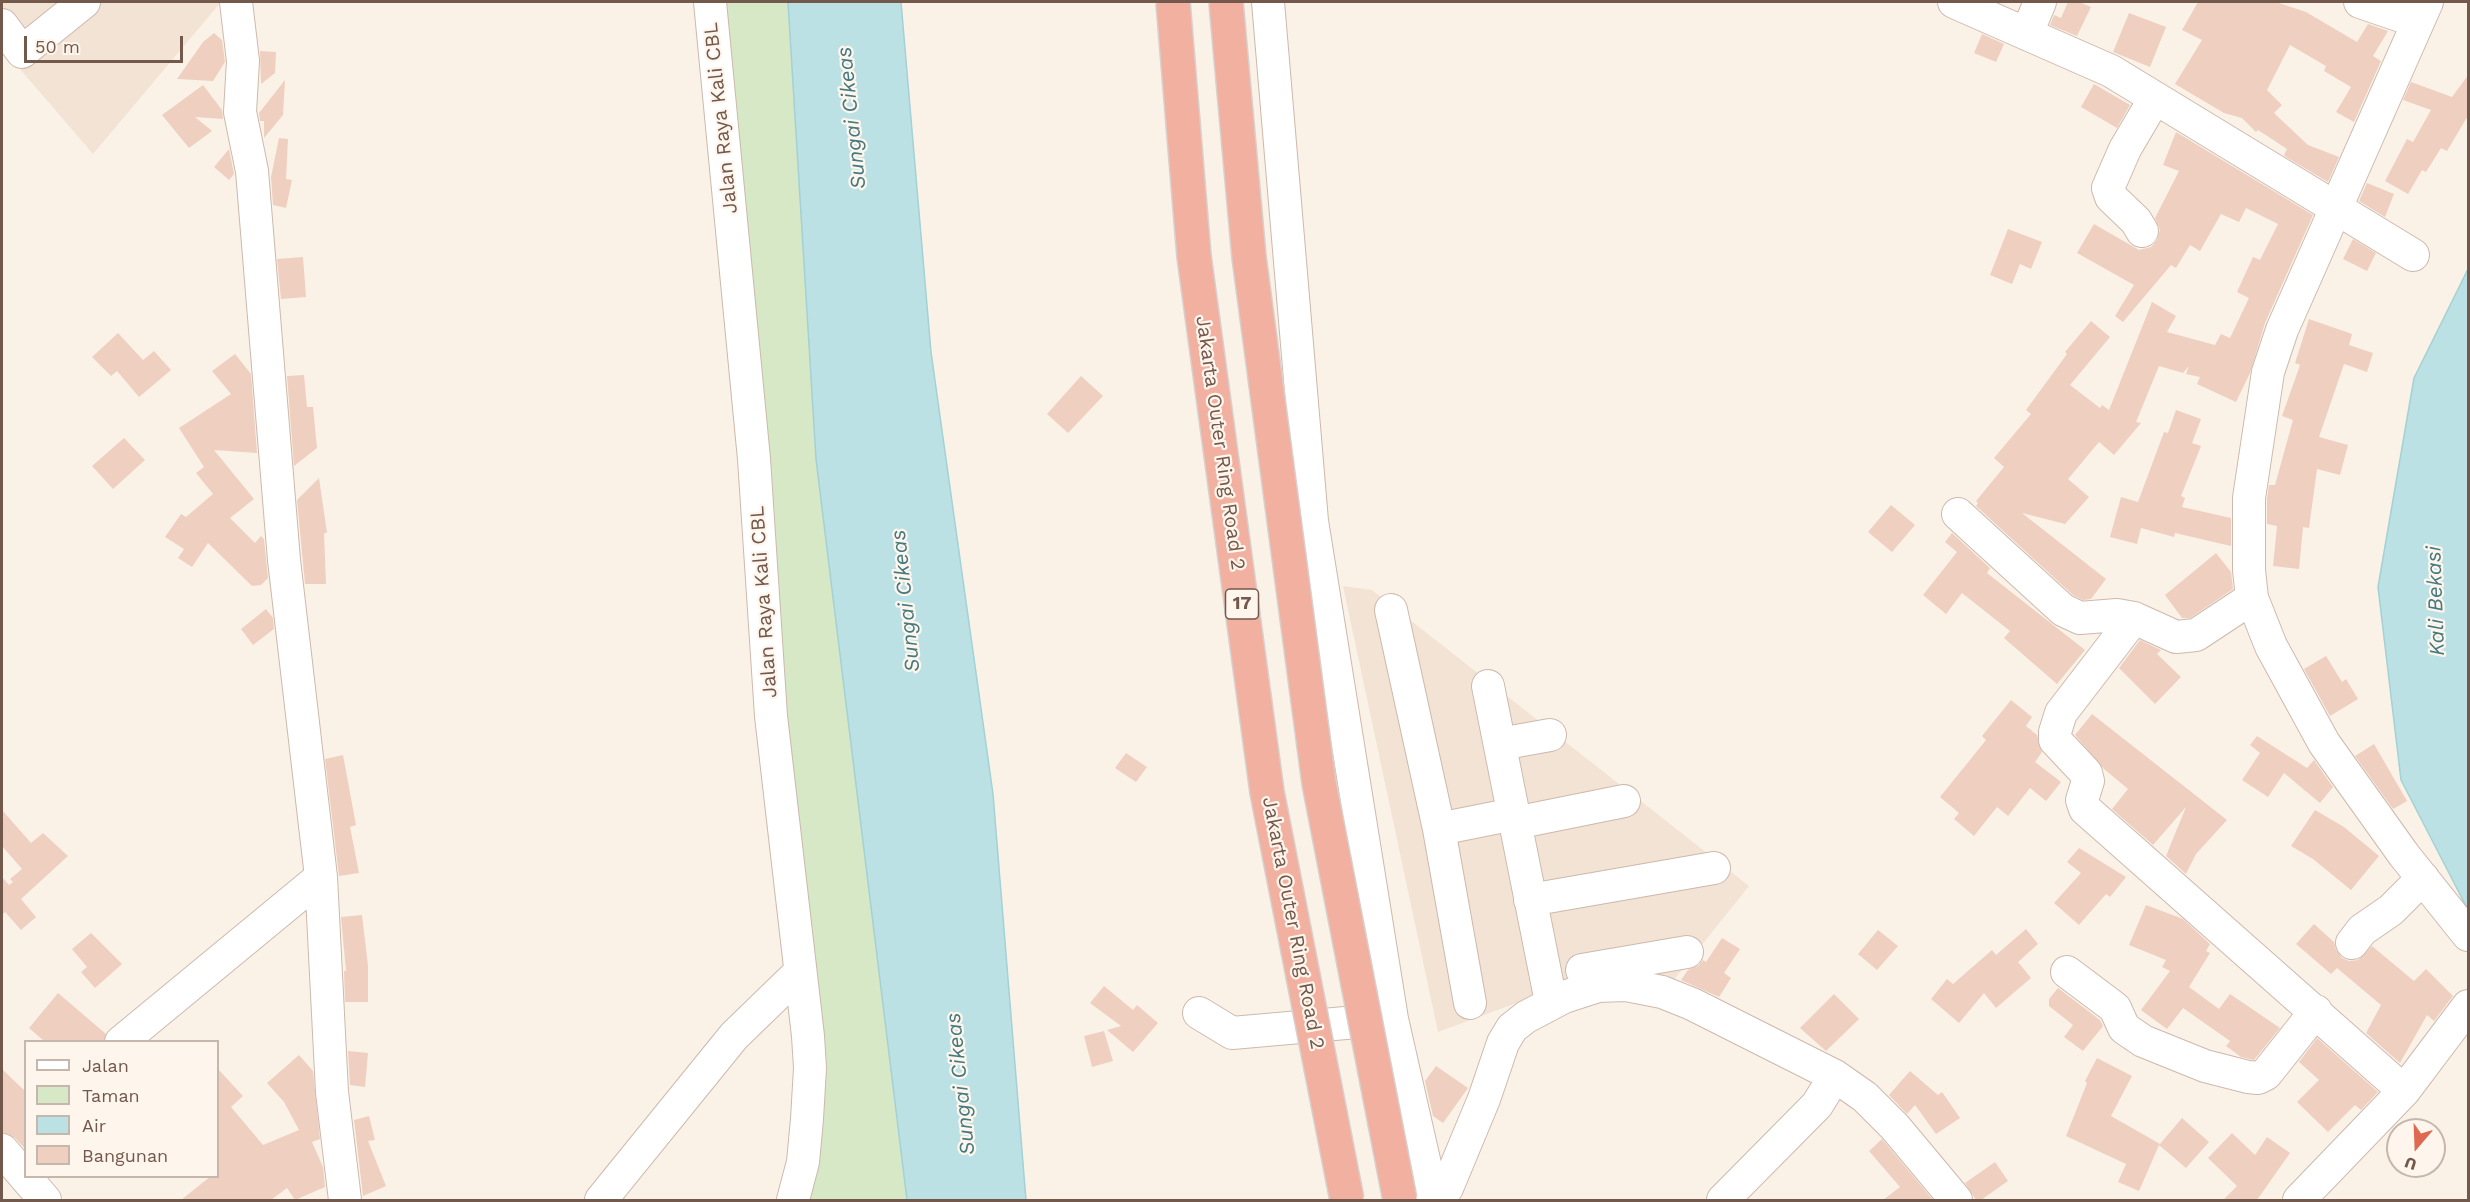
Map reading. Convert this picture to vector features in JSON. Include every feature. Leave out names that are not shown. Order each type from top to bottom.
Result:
[{"type":"highway","name":"Jakarta Outer Ring Road 2","points":[[1173,2],[1194,256],[1267,792],[1347,1200]]},
{"type":"highway","points":[[1226,2],[1249,257],[1319,783],[1400,1200]]},
{"type":"street","points":[[2,25],[22,52],[84,2]]},
{"type":"street","points":[[236,2],[243,61],[240,112],[252,171],[283,549],[321,877],[332,1092],[345,1200]]},
{"type":"street","name":"Jalan Raya Kali CBL","points":[[710,2],[754,459],[771,716],[808,1036],[810,1077],[803,1162],[793,1200]]},
{"type":"street","points":[[1268,2],[1312,521],[1392,1019],[1439,1191],[1484,1099],[1503,1042],[1512,1028],[1548,989],[1687,952]]},
{"type":"street","points":[[1954,2],[2111,71],[2413,255]]},
{"type":"street","points":[[2026,33],[2040,2]]},
{"type":"street","points":[[2360,2],[2421,11],[2282,330],[2268,372],[2249,498],[2249,570],[2252,598],[2271,646],[2324,743],[2423,878],[2469,935]]},
{"type":"street","points":[[2142,231],[2136,221],[2111,197],[2108,188],[2125,149],[2155,98]]},
{"type":"street","points":[[1958,514],[2063,610],[2080,618],[2117,615],[2134,618],[2176,637],[2196,635],[2252,598]]},
{"type":"street","points":[[1391,610],[1440,829],[1470,1003]]},
{"type":"street","points":[[2134,618],[2061,714],[2055,732],[2055,740],[2086,773],[2088,781],[2082,801],[2085,809],[2404,1091]]},
{"type":"street","points":[[1488,686],[1548,989]]},
{"type":"street","points":[[1500,744],[1550,735]]},
{"type":"street","points":[[1440,829],[1624,801]]},
{"type":"street","points":[[1530,900],[1714,868]]},
{"type":"street","points":[[122,1040],[321,877]]},
{"type":"street","points":[[2352,943],[2362,930],[2391,910],[2423,878]]},
{"type":"street","points":[[601,1200],[734,1036],[800,972]]},
{"type":"street","points":[[2067,972],[2115,1008],[2124,1028],[2143,1041],[2205,1066],[2248,1077],[2258,1078],[2266,1074],[2316,1011]]},
{"type":"street","points":[[1548,989],[1626,985],[1647,988],[1734,1023],[1835,1076],[1865,1097],[1895,1127],[1956,1200]]},
{"type":"street","points":[[2299,1200],[2404,1091],[2469,1006]]},
{"type":"street","points":[[1199,1013],[1232,1033],[1392,1019]]},
{"type":"street","points":[[1723,1200],[1817,1105],[1835,1076]]},
{"type":"street","points":[[11,1147],[24,1167]]},
{"type":"street","points":[[31,1178],[45,1200]]},
{"type":"shaded area","points":[[2,2],[221,2],[93,154],[2,48]]},
{"type":"shaded area","points":[[1343,586],[1372,590],[1749,886],[1673,981],[1579,980],[1438,1032]]},
{"type":"green space","points":[[724,2],[788,2],[841,659],[907,1200],[793,1200],[810,1068]]},
{"type":"water","name":"Sungai Cikeas","points":[[788,2],[901,2],[931,352],[993,794],[1026,1200],[907,1200],[816,459]]},
{"type":"water","name":"Kali Bekasi","points":[[2468,269],[2468,910],[2401,780],[2378,587],[2414,378]]},
{"type":"building","points":[[2068,2],[2079,2],[2091,7],[2077,36],[2050,25],[2054,15],[2061,18]]},
{"type":"building","points":[[2198,2],[2276,2],[2306,12],[2357,42],[2368,24],[2388,31],[2373,56],[2381,61],[2354,122],[2336,112],[2351,87],[2324,71],[2326,66],[2290,45],[2267,90],[2282,105],[2274,113],[2308,145],[2339,157],[2328,182],[2286,157],[2284,155],[2287,149],[2258,130],[2256,132],[2242,118],[2224,113],[2175,84],[2202,40],[2182,30]]},
{"type":"building","points":[[2129,13],[2166,27],[2150,67],[2113,52]]},
{"type":"building","points":[[214,33],[222,40],[225,62],[213,81],[177,79],[203,42]]},
{"type":"building","points":[[1982,34],[2004,44],[1996,62],[1974,53]]},
{"type":"building","points":[[260,51],[276,52],[275,73],[261,84]]},
{"type":"building","points":[[2469,74],[2469,114],[2447,151],[2441,148],[2426,172],[2422,170],[2408,194],[2385,181],[2407,139],[2413,142],[2431,110],[2403,100],[2411,82],[2452,97]]},
{"type":"building","points":[[285,80],[283,115],[264,138],[264,121],[260,121],[259,113]]},
{"type":"building","points":[[2094,84],[2130,105],[2117,128],[2081,107]]},
{"type":"building","points":[[203,85],[222,110],[223,119],[195,117],[212,131],[189,148],[162,115]]},
{"type":"building","points":[[2176,132],[2313,215],[2265,323],[2250,373],[2236,402],[2197,384],[2200,377],[2186,374],[2189,366],[2183,373],[2159,366],[2136,422],[2141,423],[2114,455],[2099,442],[2068,479],[2089,497],[2065,524],[2022,513],[2106,579],[2091,599],[2083,600],[2073,595],[1976,506],[1978,503],[1976,501],[2004,467],[1994,458],[2031,414],[2026,410],[2067,354],[2065,352],[2091,321],[2110,337],[2070,385],[2100,408],[2102,405],[2109,410],[2152,302],[2176,316],[2167,332],[2215,345],[2221,334],[2230,338],[2249,298],[2237,292],[2253,257],[2260,260],[2278,224],[2246,208],[2239,222],[2221,214],[2200,251],[2190,245],[2176,268],[2171,265],[2123,322],[2115,316],[2134,285],[2077,253],[2094,224],[2139,250],[2151,247],[2157,240],[2160,230],[2155,218],[2179,171],[2163,165]]},
{"type":"building","points":[[279,138],[288,139],[286,179],[292,180],[286,208],[273,205],[271,177]]},
{"type":"building","points":[[229,149],[234,174],[229,180],[214,167]]},
{"type":"building","points":[[2367,183],[2394,194],[2385,217],[2359,201]]},
{"type":"building","points":[[2008,229],[2042,242],[2031,269],[2020,264],[2012,284],[1990,275]]},
{"type":"building","points":[[2353,239],[2376,253],[2367,271],[2343,259]]},
{"type":"building","points":[[303,257],[306,297],[281,299],[277,259]]},
{"type":"building","points":[[2309,319],[2352,334],[2349,345],[2373,353],[2367,372],[2344,364],[2319,437],[2348,445],[2340,475],[2317,469],[2309,528],[2303,527],[2299,569],[2273,566],[2277,526],[2267,524],[2267,499],[2269,485],[2275,485],[2293,420],[2282,416],[2300,365],[2295,363]]},
{"type":"building","points":[[118,333],[143,360],[154,351],[171,370],[139,397],[117,371],[111,376],[92,357]]},
{"type":"building","points":[[235,354],[251,374],[257,453],[214,450],[254,499],[230,518],[255,543],[261,536],[264,539],[268,578],[261,585],[252,586],[208,543],[192,567],[178,558],[184,549],[165,537],[181,514],[186,517],[213,494],[196,473],[204,467],[179,428],[231,394],[212,371]]},
{"type":"building","points":[[304,375],[307,407],[313,407],[317,448],[294,466],[287,376]]},
{"type":"building","points":[[1081,376],[1103,396],[1068,433],[1047,414]]},
{"type":"building","points":[[2176,410],[2201,419],[2192,443],[2201,446],[2181,496],[2185,498],[2182,507],[2231,518],[2231,546],[2175,533],[2174,537],[2141,528],[2137,544],[2110,537],[2121,497],[2138,502],[2164,432],[2168,433]]},
{"type":"building","points":[[124,438],[145,460],[113,489],[92,466]]},
{"type":"building","points":[[319,478],[327,533],[324,533],[326,584],[305,584],[297,500]]},
{"type":"building","points":[[1891,505],[1915,525],[1892,552],[1868,532]]},
{"type":"building","points":[[1952,533],[1990,568],[1987,573],[2085,650],[2057,684],[2004,638],[2010,631],[1962,593],[1946,614],[1923,595],[1957,552],[1945,542]]},
{"type":"building","points":[[2216,553],[2231,572],[2233,589],[2190,618],[2182,618],[2165,595]]},
{"type":"building","points":[[266,609],[273,618],[274,629],[253,645],[241,629]]},
{"type":"building","points":[[2140,640],[2161,650],[2157,654],[2181,677],[2155,704],[2119,668]]},
{"type":"building","points":[[2326,656],[2342,682],[2346,679],[2358,699],[2330,716],[2304,669]]},
{"type":"building","points":[[2011,700],[2032,717],[2026,726],[2037,735],[2042,752],[2035,762],[2061,782],[2046,801],[2030,788],[2008,816],[1997,807],[1974,836],[1954,819],[1959,813],[1940,797],[1986,740],[1982,736]]},
{"type":"building","points":[[2092,714],[2227,820],[2196,854],[2186,874],[2166,856],[2186,807],[2153,845],[2112,809],[2128,789],[2104,769],[2075,735]]},
{"type":"building","points":[[2257,736],[2307,768],[2314,760],[2333,787],[2320,803],[2284,773],[2268,797],[2242,780],[2260,753],[2250,745]]},
{"type":"building","points":[[2374,744],[2407,801],[2393,809],[2355,756]]},
{"type":"building","points":[[1126,753],[1147,767],[1136,782],[1115,768]]},
{"type":"building","points":[[343,755],[356,825],[350,827],[359,873],[339,876],[325,759]]},
{"type":"building","points":[[2,810],[31,843],[43,833],[68,856],[21,899],[36,917],[21,930],[5,912],[2,915],[2,877],[9,885],[13,882],[10,879],[22,869],[2,846]]},
{"type":"building","points":[[2315,810],[2344,827],[2379,856],[2351,890],[2313,859],[2291,846]]},
{"type":"building","points":[[2079,848],[2126,877],[2110,897],[2106,894],[2079,925],[2054,903],[2081,873],[2067,862]]},
{"type":"building","points":[[2146,905],[2183,919],[2210,944],[2206,951],[2210,953],[2189,987],[2219,1009],[2230,994],[2280,1028],[2254,1060],[2241,1057],[2226,1046],[2230,1041],[2183,1008],[2167,1029],[2141,1010],[2170,971],[2162,967],[2166,960],[2129,945]]},
{"type":"building","points":[[362,915],[368,966],[368,1002],[345,1002],[344,971],[346,971],[341,917]]},
{"type":"building","points":[[2314,924],[2334,942],[2342,958],[2349,961],[2358,960],[2372,946],[2414,981],[2426,969],[2453,996],[2434,1021],[2427,1015],[2400,1063],[2366,1033],[2381,1005],[2337,968],[2331,974],[2296,944]]},
{"type":"building","points":[[2026,929],[2038,944],[2018,962],[2031,978],[1996,1008],[1984,993],[1959,1023],[1931,999],[1947,979],[1953,984],[1992,950],[1996,955]]},
{"type":"building","points":[[1878,930],[1898,946],[1877,970],[1858,954]]},
{"type":"building","points":[[91,933],[122,964],[95,988],[81,972],[87,967],[72,949]]},
{"type":"building","points":[[1722,938],[1740,949],[1724,973],[1731,978],[1719,997],[1681,980],[1688,970],[1698,966],[1703,960],[1706,962]]},
{"type":"building","points":[[1104,986],[1133,1010],[1137,1005],[1158,1023],[1133,1052],[1107,1030],[1121,1026],[1090,1003]]},
{"type":"building","points":[[2058,988],[2100,1020],[2103,1026],[2083,1051],[2064,1037],[2073,1025],[2049,1006],[2049,999]]},
{"type":"building","points":[[58,993],[106,1034],[104,1040],[43,1040],[29,1028]]},
{"type":"building","points":[[1834,994],[1859,1019],[1826,1051],[1800,1028]]},
{"type":"building","points":[[1104,1031],[1113,1061],[1092,1067],[1084,1036]]},
{"type":"building","points":[[2317,1038],[2378,1092],[2361,1110],[2355,1105],[2328,1132],[2297,1102],[2319,1080],[2299,1062]]},
{"type":"building","points":[[348,1051],[368,1053],[365,1087],[350,1085]]},
{"type":"building","points":[[299,1055],[313,1071],[320,1139],[312,1142],[323,1167],[325,1187],[295,1200],[287,1188],[271,1200],[181,1200],[208,1178],[219,1178],[219,1070],[243,1096],[231,1107],[263,1145],[299,1130],[284,1102],[267,1083]]},
{"type":"building","points":[[2097,1058],[2132,1076],[2111,1116],[2160,1144],[2182,1118],[2209,1142],[2186,1168],[2159,1145],[2139,1191],[2118,1182],[2126,1164],[2066,1136],[2087,1083],[2085,1081]]},
{"type":"building","points":[[1436,1066],[1468,1088],[1443,1123],[1433,1116],[1425,1081]]},
{"type":"building","points":[[2,1069],[24,1090],[24,1148],[15,1138],[2,1132]]},
{"type":"building","points":[[1910,1071],[1938,1095],[1942,1092],[1960,1118],[1936,1134],[1915,1105],[1907,1114],[1889,1095]]},
{"type":"building","points":[[369,1116],[375,1140],[368,1141],[386,1186],[363,1196],[354,1120]]},
{"type":"building","points":[[2232,1133],[2255,1155],[2267,1137],[2290,1153],[2257,1200],[2223,1200],[2237,1186],[2208,1158]]},
{"type":"building","points":[[1882,1139],[1933,1200],[1883,1200],[1900,1187],[1869,1151]]},
{"type":"building","points":[[1995,1162],[2008,1181],[1981,1200],[1976,1200],[1965,1183]]}]
